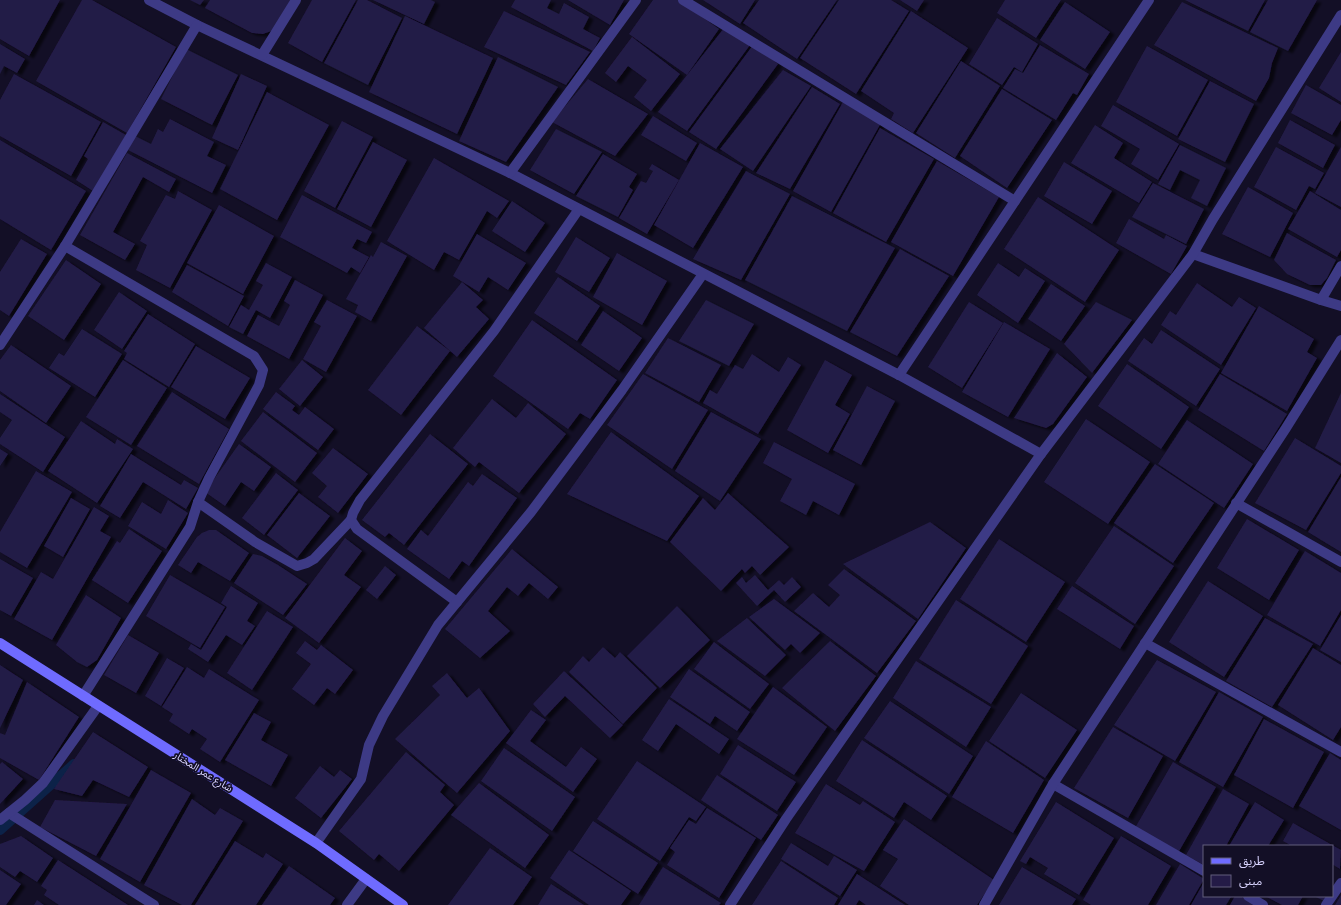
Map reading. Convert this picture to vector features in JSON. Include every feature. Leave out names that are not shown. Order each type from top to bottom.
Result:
[{"type":"street","points":[[149,0],[197,25],[510,173],[899,375],[1041,454]]},
{"type":"street","points":[[262,55],[296,0]]},
{"type":"street","points":[[510,173],[636,0]]},
{"type":"street","points":[[683,0],[1015,201]]},
{"type":"street","points":[[899,375],[1149,0]]},
{"type":"street","points":[[730,905],[786,818],[1041,454],[1193,254],[1341,15]]},
{"type":"street","points":[[0,345],[65,246],[197,25]]},
{"type":"street","points":[[198,502],[255,542],[297,566],[314,559],[351,520],[353,512],[360,500],[494,331],[579,209]]},
{"type":"street","points":[[65,246],[254,356],[263,370],[259,384],[209,478],[198,502],[190,527],[83,696]]},
{"type":"street","points":[[1193,254],[1320,300],[1341,306]]},
{"type":"street","points":[[1320,300],[1341,266]]},
{"type":"street","points":[[316,843],[361,779],[369,745],[383,716],[438,625],[531,512],[622,390],[703,274]]},
{"type":"street","points":[[984,905],[1053,784],[1286,428],[1341,340]]},
{"type":"street","points":[[1236,504],[1341,562]]},
{"type":"street","points":[[351,520],[357,529],[457,602]]},
{"type":"street","name":"شارع عمر المختار","points":[[0,643],[316,843],[403,905]]},
{"type":"street","points":[[1145,643],[1341,752]]},
{"type":"street","points":[[0,820],[43,783],[98,706]]},
{"type":"street","points":[[1053,784],[1203,870]]},
{"type":"street","points":[[9,813],[154,905]]},
{"type":"street","points":[[348,905],[366,879]]},
{"type":"street","points":[[1333,895],[1341,883]]},
{"type":"street","points":[[1250,897],[1263,905]]},
{"type":"building","points":[[0,0],[60,0],[29,56],[0,39]]},
{"type":"building","points":[[82,0],[92,0],[176,47],[127,133],[36,81]]},
{"type":"building","points":[[190,0],[204,0],[200,5]]},
{"type":"building","points":[[210,0],[291,0],[274,30],[263,34],[252,33],[205,8]]},
{"type":"building","points":[[312,0],[356,0],[322,62],[288,43]]},
{"type":"building","points":[[358,0],[367,0],[402,18],[368,85],[324,63]]},
{"type":"building","points":[[373,0],[431,0],[435,2],[424,24]]},
{"type":"building","points":[[515,0],[551,0],[547,8],[559,14],[564,3],[589,17],[583,29],[600,38],[593,51],[511,7]]},
{"type":"building","points":[[568,0],[624,0],[610,25]]},
{"type":"building","points":[[653,0],[678,0],[719,29],[687,75],[629,34]]},
{"type":"building","points":[[703,0],[755,0],[740,24]]},
{"type":"building","points":[[759,0],[837,0],[797,59],[743,23]]},
{"type":"building","points":[[839,0],[891,0],[909,11],[856,94],[800,58]]},
{"type":"building","points":[[900,0],[924,0],[917,11]]},
{"type":"building","points":[[1005,0],[1061,0],[1036,38],[997,13]]},
{"type":"building","points":[[1185,0],[1265,0],[1248,31]]},
{"type":"building","points":[[1268,0],[1317,0],[1288,51],[1250,32]]},
{"type":"building","points":[[1065,2],[1110,32],[1085,69],[1040,40]]},
{"type":"building","points":[[1182,2],[1278,48],[1272,63],[1269,78],[1256,101],[1154,45]]},
{"type":"building","points":[[504,11],[590,52],[566,85],[484,47]]},
{"type":"building","points":[[911,11],[968,48],[913,133],[891,119],[894,113],[861,91]]},
{"type":"building","points":[[405,16],[493,58],[457,134],[369,92]]},
{"type":"building","points":[[997,18],[1038,44],[1022,72],[1014,67],[1002,85],[969,64]]},
{"type":"building","points":[[724,28],[750,45],[687,131],[658,112]]},
{"type":"building","points":[[632,37],[680,74],[651,111],[634,97],[647,80],[628,66],[616,82],[605,73]]},
{"type":"building","points":[[0,44],[25,59],[17,73],[4,66],[0,74]]},
{"type":"building","points":[[753,45],[778,64],[716,149],[689,132]]},
{"type":"building","points":[[1040,45],[1089,74],[1077,95],[1073,93],[1056,120],[1003,88],[1015,69],[1023,73]]},
{"type":"building","points":[[1147,46],[1208,80],[1177,136],[1116,102]]},
{"type":"building","points":[[186,49],[238,75],[212,125],[161,99]]},
{"type":"building","points":[[1341,52],[1341,102],[1319,88]]},
{"type":"building","points":[[498,57],[558,87],[506,162],[459,141]]},
{"type":"building","points":[[961,61],[1000,86],[955,158],[916,133]]},
{"type":"building","points":[[783,70],[811,86],[753,171],[720,149]]},
{"type":"building","points":[[14,74],[101,122],[71,176],[0,136],[0,100]]},
{"type":"building","points":[[241,74],[267,86],[238,150],[212,138]]},
{"type":"building","points":[[588,79],[648,114],[615,156],[552,122]]},
{"type":"building","points":[[1210,81],[1254,104],[1225,162],[1178,139]]},
{"type":"building","points":[[1306,85],[1341,105],[1341,120],[1332,135],[1291,113]]},
{"type":"building","points":[[812,87],[840,104],[790,189],[756,173]]},
{"type":"building","points":[[1002,89],[1052,120],[1007,188],[960,156]]},
{"type":"building","points":[[267,92],[329,125],[277,220],[220,189]]},
{"type":"building","points":[[843,102],[881,123],[831,212],[793,191]]},
{"type":"building","points":[[1113,105],[1179,144],[1158,180],[1131,164],[1140,149],[1101,126]]},
{"type":"building","points":[[653,116],[697,143],[686,161],[641,135]]},
{"type":"building","points":[[170,119],[214,142],[207,156],[226,165],[212,193],[128,150],[135,136],[151,144],[158,129],[163,132]]},
{"type":"building","points":[[1290,120],[1335,145],[1323,168],[1278,143]]},
{"type":"building","points":[[342,121],[373,137],[335,208],[304,191]]},
{"type":"building","points":[[103,122],[126,135],[93,191],[76,180],[88,159],[84,156]]},
{"type":"building","points":[[1095,125],[1123,143],[1114,158],[1152,182],[1139,203],[1071,163]]},
{"type":"building","points":[[880,128],[934,159],[886,242],[833,213]]},
{"type":"building","points":[[556,129],[602,152],[574,194],[530,170]]},
{"type":"building","points":[[0,140],[86,191],[51,250],[0,219]]},
{"type":"building","points":[[373,142],[407,160],[371,227],[337,209]]},
{"type":"building","points":[[700,143],[743,167],[693,248],[654,225]]},
{"type":"building","points":[[1180,145],[1226,168],[1207,206],[1191,198],[1200,180],[1180,170],[1170,190],[1158,184]]},
{"type":"building","points":[[1276,147],[1324,173],[1315,189],[1309,186],[1296,210],[1254,187]]},
{"type":"building","points":[[1341,147],[1341,207],[1315,193]]},
{"type":"building","points":[[127,153],[176,179],[169,192],[143,177],[113,232],[135,244],[125,260],[80,235]]},
{"type":"building","points":[[603,154],[637,174],[629,187],[633,190],[618,217],[576,196]]},
{"type":"building","points":[[434,158],[509,201],[497,218],[487,211],[459,260],[444,252],[434,270],[387,241]]},
{"type":"building","points":[[937,161],[999,197],[953,276],[891,242]]},
{"type":"building","points":[[1064,162],[1112,191],[1092,224],[1044,196]]},
{"type":"building","points":[[652,164],[679,180],[647,234],[619,218],[641,181],[646,183],[653,171],[649,169]]},
{"type":"building","points":[[746,171],[790,194],[741,280],[693,259]]},
{"type":"building","points":[[1153,183],[1204,209],[1186,244],[1132,217]]},
{"type":"building","points":[[1248,187],[1293,213],[1270,257],[1222,234]]},
{"type":"building","points":[[178,191],[212,210],[170,288],[136,270],[147,245],[140,241],[166,195],[175,199]]},
{"type":"building","points":[[1310,191],[1341,210],[1341,250],[1337,257],[1288,229]]},
{"type":"building","points":[[302,195],[372,232],[366,243],[357,239],[352,248],[369,257],[360,273],[351,267],[347,273],[280,237]]},
{"type":"building","points":[[792,196],[895,248],[847,331],[745,280]]},
{"type":"building","points":[[1038,197],[1119,250],[1085,302],[1004,249]]},
{"type":"building","points":[[512,201],[545,223],[525,252],[492,231]]},
{"type":"building","points":[[219,205],[274,236],[243,294],[187,263]]},
{"type":"building","points":[[1129,219],[1164,239],[1166,235],[1187,246],[1171,274],[1116,243]]},
{"type":"building","points":[[1287,233],[1336,260],[1327,278],[1321,285],[1310,285],[1287,274],[1274,260]]},
{"type":"building","points":[[477,234],[526,263],[508,290],[488,277],[479,292],[453,276]]},
{"type":"building","points":[[576,237],[610,258],[589,292],[555,272]]},
{"type":"building","points":[[21,239],[47,254],[9,316],[0,310],[0,272]]},
{"type":"building","points":[[381,242],[407,256],[371,321],[355,312],[358,305],[346,299],[371,255],[373,257]]},
{"type":"building","points":[[900,249],[949,276],[897,356],[850,332]]},
{"type":"building","points":[[617,253],[667,281],[642,325],[593,297]]},
{"type":"building","points":[[66,260],[101,284],[64,340],[28,316]]},
{"type":"building","points":[[266,263],[292,277],[270,318],[256,310],[243,334],[229,327],[241,305],[249,310],[263,285],[256,281]]},
{"type":"building","points":[[998,263],[1019,277],[1025,268],[1045,281],[1018,323],[977,295]]},
{"type":"building","points":[[187,265],[244,296],[228,326],[172,292]]},
{"type":"building","points":[[558,277],[600,306],[577,341],[534,313]]},
{"type":"building","points":[[295,280],[323,295],[289,359],[247,336],[258,315],[279,326],[290,305],[284,301]]},
{"type":"building","points":[[462,282],[483,300],[476,307],[489,319],[457,357],[424,328]]},
{"type":"building","points":[[1197,283],[1232,307],[1239,297],[1256,308],[1221,365],[1161,325],[1170,311],[1176,315]]},
{"type":"building","points":[[1051,284],[1085,306],[1061,341],[1028,319]]},
{"type":"building","points":[[119,292],[147,311],[122,349],[94,330]]},
{"type":"building","points":[[327,300],[357,316],[326,372],[303,359],[321,326],[314,322]]},
{"type":"building","points":[[706,300],[754,324],[729,366],[679,341]]},
{"type":"building","points":[[969,302],[1003,323],[962,388],[928,367]]},
{"type":"building","points":[[1096,302],[1132,320],[1092,373],[1064,344]]},
{"type":"building","points":[[1259,306],[1314,339],[1307,352],[1317,358],[1287,411],[1221,373]]},
{"type":"building","points":[[603,311],[642,338],[619,371],[581,345]]},
{"type":"building","points":[[148,314],[195,344],[169,387],[124,359],[127,353],[124,351]]},
{"type":"building","points":[[532,320],[617,380],[590,419],[580,413],[568,429],[493,376]]},
{"type":"building","points":[[1004,322],[1050,349],[1008,417],[962,392]]},
{"type":"building","points":[[417,326],[450,351],[401,415],[368,390]]},
{"type":"building","points":[[82,329],[122,354],[95,397],[49,368],[59,353],[64,356]]},
{"type":"building","points":[[1161,330],[1220,369],[1196,406],[1128,361],[1144,338],[1152,344]]},
{"type":"building","points":[[668,338],[721,365],[699,402],[645,373]]},
{"type":"building","points":[[11,345],[71,386],[46,423],[0,391],[0,360]]},
{"type":"building","points":[[196,346],[250,378],[225,419],[171,387]]},
{"type":"building","points":[[1057,353],[1087,377],[1053,424],[1046,428],[1014,418]]},
{"type":"building","points":[[752,354],[779,372],[788,357],[801,365],[758,434],[703,403],[710,390],[717,394],[735,365],[743,369]]},
{"type":"building","points":[[123,360],[167,388],[131,445],[86,417]]},
{"type":"building","points":[[302,360],[323,377],[300,406],[279,389]]},
{"type":"building","points":[[825,360],[852,375],[835,405],[850,414],[828,453],[787,430]]},
{"type":"building","points":[[1127,364],[1189,407],[1161,449],[1098,406]]},
{"type":"building","points":[[643,374],[708,410],[672,469],[607,425]]},
{"type":"building","points":[[1220,374],[1287,414],[1264,451],[1198,410]]},
{"type":"building","points":[[867,386],[895,401],[861,465],[833,450]]},
{"type":"building","points":[[172,392],[229,429],[199,484],[137,446]]},
{"type":"building","points":[[276,392],[295,406],[292,410],[299,415],[305,407],[334,429],[318,450],[263,409]]},
{"type":"building","points":[[1341,393],[1341,463],[1315,448]]},
{"type":"building","points":[[0,394],[65,437],[43,472],[0,444],[0,438],[12,420],[0,412]]},
{"type":"building","points":[[492,399],[516,418],[528,403],[566,434],[519,493],[479,462],[475,467],[453,448]]},
{"type":"building","points":[[263,412],[317,453],[295,482],[241,441]]},
{"type":"building","points":[[711,412],[761,439],[720,501],[675,471]]},
{"type":"building","points":[[1086,419],[1150,462],[1108,524],[1044,482]]},
{"type":"building","points":[[1187,420],[1253,464],[1224,508],[1158,464]]},
{"type":"building","points":[[81,421],[115,444],[117,439],[133,449],[97,503],[48,471]]},
{"type":"building","points":[[611,432],[699,496],[667,541],[567,494]]},
{"type":"building","points":[[430,434],[468,464],[404,545],[389,533],[385,537],[362,520]]},
{"type":"building","points":[[1295,438],[1341,466],[1341,473],[1306,530],[1255,503]]},
{"type":"building","points":[[774,442],[855,484],[839,515],[813,501],[806,515],[780,501],[792,479],[763,463]]},
{"type":"building","points":[[239,444],[271,467],[254,491],[241,482],[225,506],[205,492]]},
{"type":"building","points":[[333,448],[368,474],[338,513],[318,497],[327,486],[312,473]]},
{"type":"building","points":[[0,449],[8,454],[0,466]]},
{"type":"building","points":[[131,454],[181,485],[184,480],[198,488],[186,509],[143,482],[120,518],[100,506]]},
{"type":"building","points":[[1155,464],[1214,503],[1173,563],[1114,523]]},
{"type":"building","points":[[36,471],[72,492],[27,568],[0,552],[0,532]]},
{"type":"building","points":[[276,473],[298,490],[264,535],[242,518]]},
{"type":"building","points":[[482,474],[517,498],[469,566],[462,561],[449,579],[407,549],[421,530],[428,536],[468,482],[473,486]]},
{"type":"building","points":[[1341,477],[1341,552],[1308,532]]},
{"type":"building","points":[[299,493],[330,516],[297,558],[267,535]]},
{"type":"building","points":[[728,493],[789,547],[760,575],[752,566],[745,573],[742,569],[721,591],[670,542],[703,498],[715,510]]},
{"type":"building","points":[[71,498],[90,509],[63,557],[44,546]]},
{"type":"building","points":[[168,500],[188,513],[166,549],[128,526],[142,502],[161,514]]},
{"type":"building","points":[[94,507],[109,516],[100,531],[111,537],[52,640],[14,619],[41,572],[53,579]]},
{"type":"building","points":[[1247,519],[1299,550],[1269,600],[1217,568]]},
{"type":"building","points":[[930,522],[966,548],[918,619],[843,564]]},
{"type":"building","points":[[1114,526],[1174,566],[1135,624],[1075,583]]},
{"type":"building","points":[[129,529],[162,551],[128,603],[92,580],[117,541],[120,543]]},
{"type":"building","points":[[209,530],[216,530],[249,553],[230,581],[198,562],[191,573],[178,565],[197,537]]},
{"type":"building","points":[[345,538],[362,551],[344,575],[361,587],[319,643],[285,618]]},
{"type":"building","points":[[999,539],[1065,582],[1026,642],[960,599]]},
{"type":"building","points":[[512,549],[558,587],[548,599],[529,583],[518,596],[507,587],[488,611],[510,631],[480,658],[445,629]]},
{"type":"building","points":[[1305,551],[1341,573],[1341,610],[1320,646],[1267,615]]},
{"type":"building","points":[[253,554],[262,556],[307,584],[283,615],[234,583]]},
{"type":"building","points":[[0,559],[33,578],[11,616],[0,610]]},
{"type":"building","points":[[385,566],[396,575],[377,599],[366,590]]},
{"type":"building","points":[[844,569],[916,621],[877,673],[794,611],[813,593],[829,607],[840,595],[828,585]]},
{"type":"building","points":[[170,575],[225,607],[200,648],[146,616]]},
{"type":"building","points":[[755,575],[768,590],[779,580],[784,585],[792,577],[801,587],[785,602],[774,590],[757,606],[736,583],[742,577],[746,583]]},
{"type":"building","points":[[1208,581],[1263,616],[1224,677],[1169,642]]},
{"type":"building","points":[[231,586],[258,603],[247,621],[255,626],[242,645],[226,635],[208,662],[188,649],[191,644],[201,650],[227,607],[221,603]]},
{"type":"building","points":[[1072,586],[1134,626],[1120,649],[1057,609]]},
{"type":"building","points":[[86,595],[121,618],[97,660],[87,667],[77,662],[56,645]]},
{"type":"building","points":[[774,599],[820,633],[800,653],[791,644],[785,650],[749,617]]},
{"type":"building","points":[[956,600],[1028,646],[991,704],[919,659]]},
{"type":"building","points":[[677,606],[710,640],[660,688],[627,656]]},
{"type":"building","points":[[267,611],[293,627],[252,690],[227,673]]},
{"type":"building","points":[[1341,615],[1341,662],[1320,650]]},
{"type":"building","points":[[747,618],[786,655],[765,676],[717,641]]},
{"type":"building","points":[[1265,618],[1313,644],[1272,707],[1226,681]]},
{"type":"building","points":[[128,635],[159,653],[136,693],[104,675]]},
{"type":"building","points":[[305,641],[317,650],[321,645],[353,670],[335,694],[327,688],[314,705],[292,689],[311,664],[296,653]]},
{"type":"building","points":[[830,641],[876,676],[835,731],[782,688]]},
{"type":"building","points":[[714,642],[769,684],[750,709],[694,669]]},
{"type":"building","points":[[603,647],[615,658],[620,652],[657,688],[623,724],[569,672],[583,656],[589,662]]},
{"type":"building","points":[[1313,648],[1341,665],[1341,727],[1333,740],[1278,705]]},
{"type":"building","points":[[167,658],[184,668],[161,706],[145,696]]},
{"type":"building","points":[[1157,660],[1216,692],[1175,761],[1114,725]]},
{"type":"building","points":[[916,661],[991,707],[966,747],[893,698]]},
{"type":"building","points":[[0,665],[23,680],[0,728]]},
{"type":"building","points":[[187,667],[204,678],[209,669],[259,700],[220,762],[200,749],[207,739],[192,729],[189,734],[169,721],[173,714],[162,707]]},
{"type":"building","points":[[689,669],[750,712],[737,731],[715,716],[710,724],[670,697]]},
{"type":"building","points":[[564,671],[623,725],[610,738],[565,696],[545,717],[533,704]]},
{"type":"building","points":[[447,673],[467,698],[479,688],[510,731],[457,793],[395,739],[440,695],[432,686]]},
{"type":"building","points":[[27,682],[79,717],[39,780],[0,758],[0,733],[5,735]]},
{"type":"building","points":[[773,687],[827,727],[794,775],[737,739]]},
{"type":"building","points":[[1219,692],[1263,717],[1223,787],[1179,762]]},
{"type":"building","points":[[1021,693],[1077,730],[1045,778],[989,741]]},
{"type":"building","points":[[669,699],[729,739],[719,754],[676,724],[658,751],[642,740]]},
{"type":"building","points":[[890,701],[973,756],[949,794],[864,738]]},
{"type":"building","points":[[531,710],[546,720],[530,741],[566,767],[581,747],[597,759],[573,792],[506,743]]},
{"type":"building","points":[[254,713],[271,722],[261,740],[288,755],[271,786],[225,760]]},
{"type":"building","points":[[1264,719],[1324,752],[1293,808],[1234,775]]},
{"type":"building","points":[[1113,727],[1163,756],[1128,818],[1074,788]]},
{"type":"building","points":[[93,732],[148,767],[129,797],[93,780],[82,796],[54,789]]},
{"type":"building","points":[[862,740],[947,796],[931,820],[904,802],[894,818],[836,781]]},
{"type":"building","points":[[986,741],[1044,780],[1013,833],[952,797]]},
{"type":"building","points":[[738,745],[796,782],[777,811],[720,774]]},
{"type":"building","points":[[504,748],[575,797],[552,831],[481,781]]},
{"type":"building","points":[[406,752],[445,785],[440,792],[454,805],[399,871],[379,854],[374,860],[339,831]]},
{"type":"building","points":[[1330,753],[1341,760],[1341,830],[1299,806]]},
{"type":"building","points":[[637,761],[706,807],[696,821],[689,817],[660,861],[597,819]]},
{"type":"building","points":[[2,762],[23,779],[0,804],[0,764]]},
{"type":"building","points":[[1173,762],[1216,787],[1178,853],[1135,828]]},
{"type":"building","points":[[320,766],[334,777],[340,770],[352,779],[321,818],[295,798]]},
{"type":"building","points":[[151,770],[191,793],[140,882],[100,859]]},
{"type":"building","points":[[717,775],[778,815],[761,840],[701,800]]},
{"type":"building","points":[[479,783],[549,835],[525,868],[451,815]]},
{"type":"building","points":[[826,784],[860,805],[863,801],[895,822],[864,871],[795,833]]},
{"type":"building","points":[[1223,789],[1249,804],[1227,845],[1203,845],[1203,864],[1186,855]]},
{"type":"building","points":[[192,799],[215,815],[220,808],[243,821],[191,905],[182,905],[144,885]]},
{"type":"building","points":[[55,800],[127,804],[96,856],[40,827]]},
{"type":"building","points":[[1056,802],[1114,838],[1079,895],[1044,874],[1048,868],[1030,857],[1026,864],[1020,861]]},
{"type":"building","points":[[1255,802],[1284,820],[1269,845],[1230,845]]},
{"type":"building","points":[[707,808],[756,838],[719,898],[667,865],[675,852],[670,848],[689,820],[696,824]]},
{"type":"building","points":[[904,819],[994,880],[977,905],[909,905],[880,886],[898,859],[883,850]]},
{"type":"building","points":[[593,821],[658,863],[638,894],[573,851]]},
{"type":"building","points":[[1293,823],[1332,845],[1290,845],[1283,841]]},
{"type":"building","points":[[21,836],[53,858],[37,882],[20,871],[15,877],[0,867],[0,844]]},
{"type":"building","points":[[1121,836],[1171,866],[1148,905],[1091,905],[1083,900]]},
{"type":"building","points":[[235,841],[263,858],[266,853],[283,864],[256,905],[195,905]]},
{"type":"building","points":[[791,843],[828,866],[834,856],[857,870],[840,896],[781,859]]},
{"type":"building","points":[[1333,846],[1341,850],[1340,869],[1333,865]]},
{"type":"building","points":[[490,848],[532,877],[513,905],[448,905]]},
{"type":"building","points":[[569,850],[631,891],[621,905],[589,905],[550,878]]},
{"type":"building","points":[[58,860],[128,905],[59,905],[44,895],[47,890],[41,886]]},
{"type":"building","points":[[781,861],[838,898],[834,905],[752,905]]},
{"type":"building","points":[[1180,864],[1203,878],[1189,905],[1156,905]]},
{"type":"building","points":[[289,866],[335,898],[330,905],[262,905]]},
{"type":"building","points":[[663,867],[721,903],[719,905],[639,905]]},
{"type":"building","points":[[1022,867],[1076,899],[1072,905],[999,905]]},
{"type":"building","points":[[0,870],[21,884],[6,905],[0,905]]},
{"type":"building","points":[[857,874],[905,905],[866,905],[859,900],[856,905],[838,905]]},
{"type":"building","points":[[551,884],[584,905],[538,905]]},
{"type":"building","points":[[1203,884],[1203,897],[1231,897],[1226,905],[1191,905]]},
{"type":"building","points":[[1341,895],[1341,905],[1335,905]]},
{"type":"building","points":[[1234,897],[1242,897],[1255,905],[1230,905]]},
{"type":"building","points":[[1267,897],[1302,897],[1298,905],[1282,905]]},
{"type":"building","points":[[1316,897],[1326,897],[1324,901]]},
{"type":"building","points":[[37,900],[44,905],[34,905]]},
{"type":"waterway","points":[[0,830],[74,764]]}]
